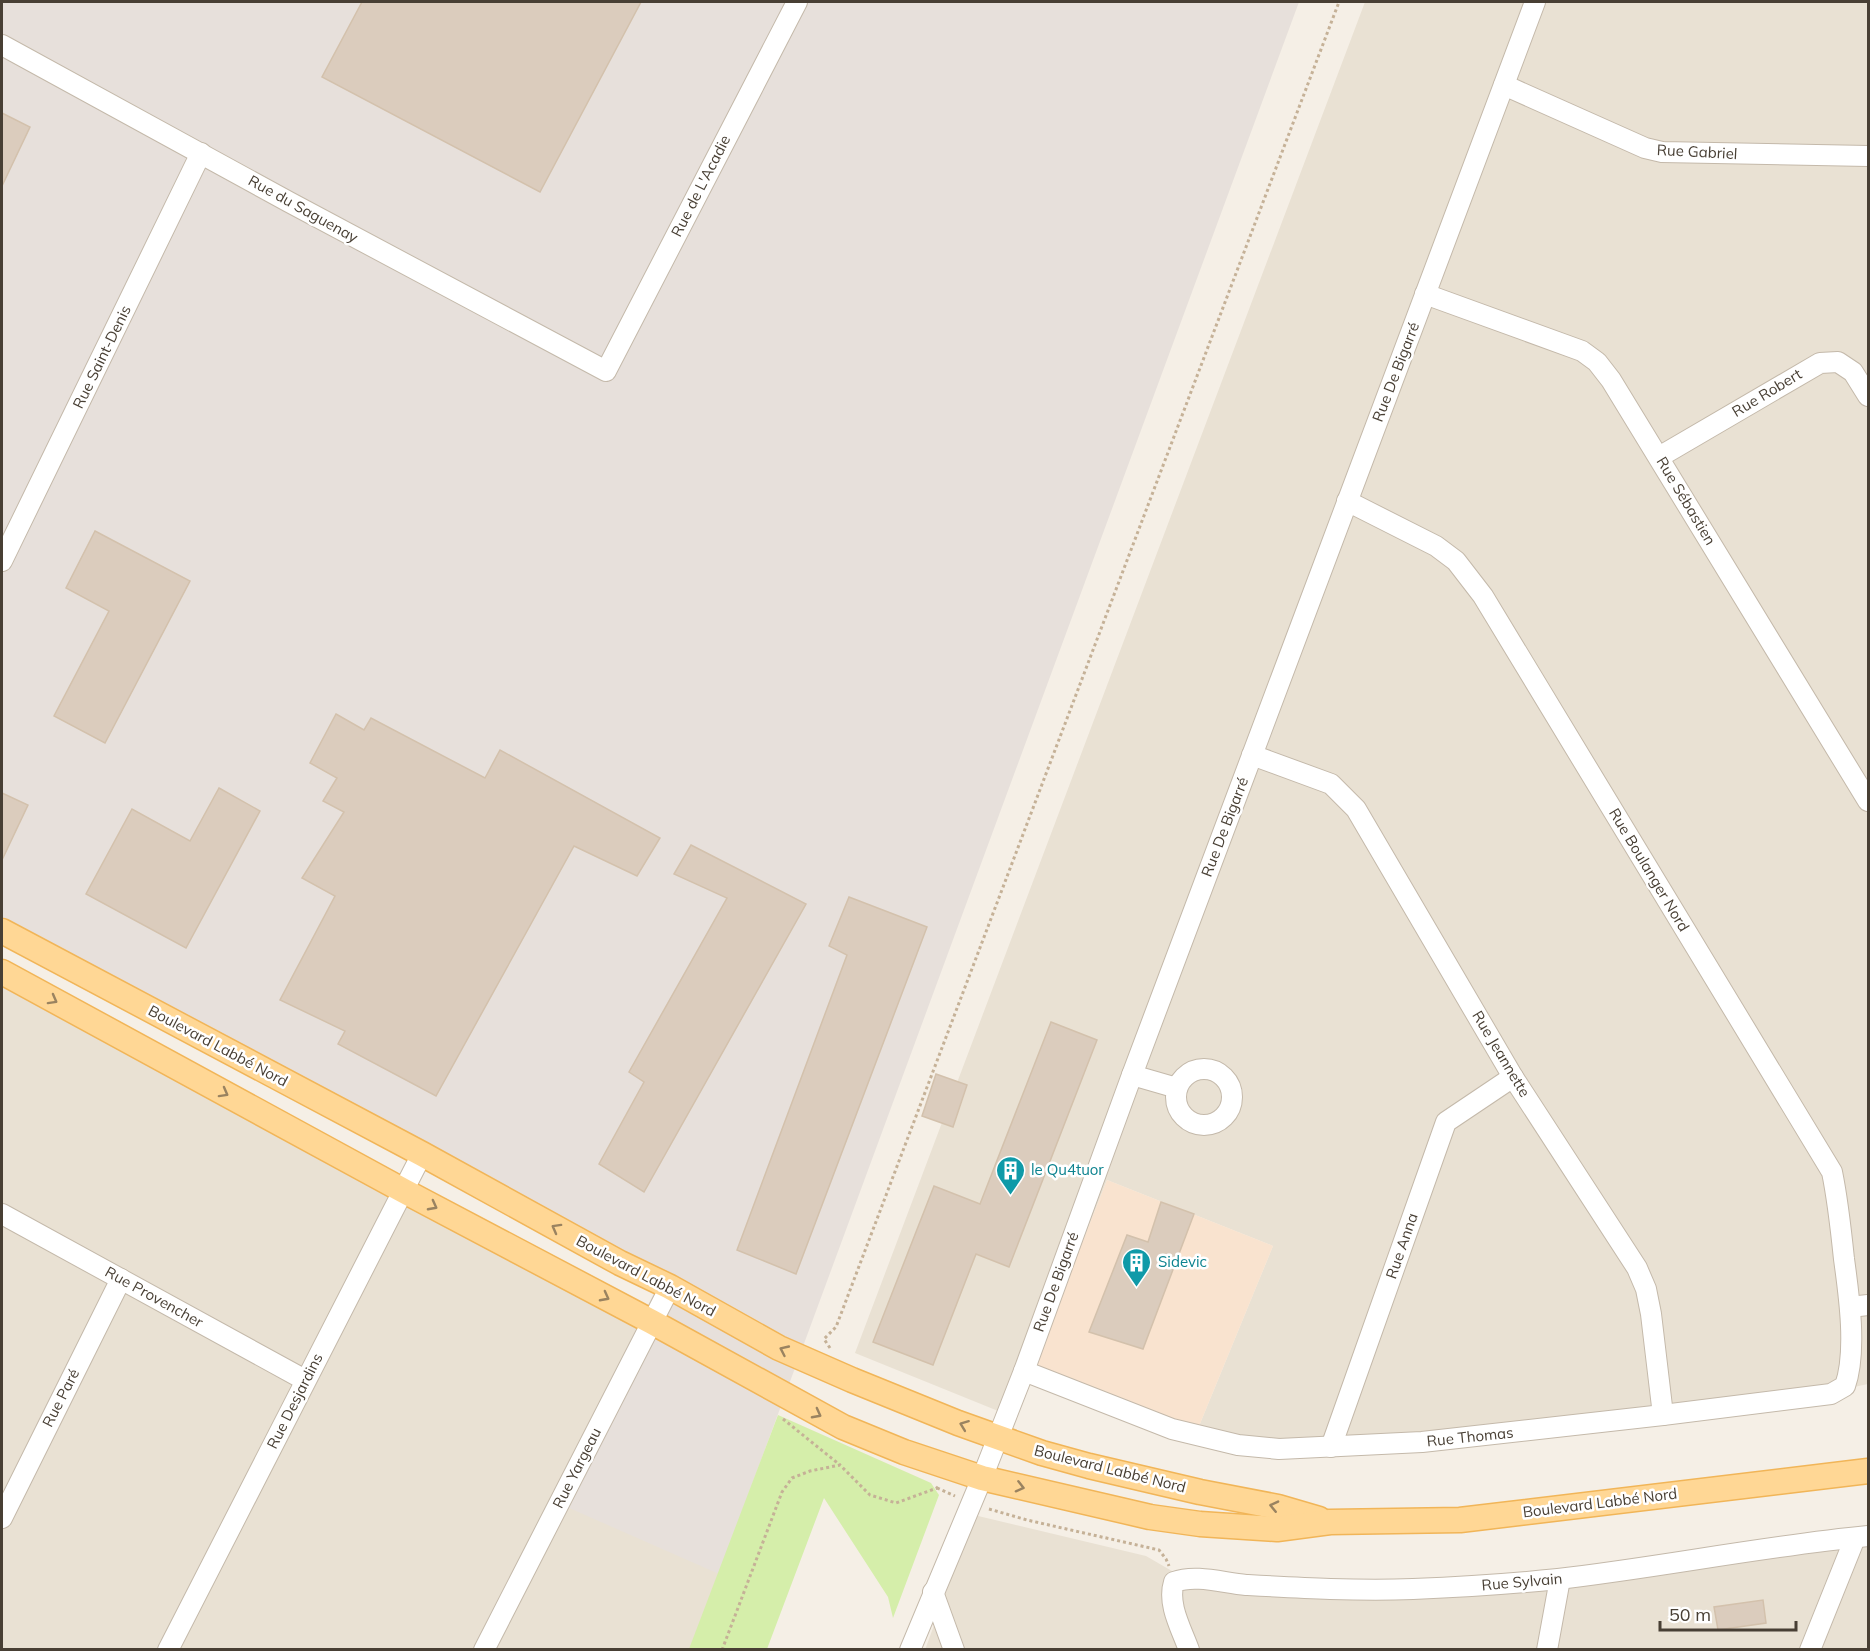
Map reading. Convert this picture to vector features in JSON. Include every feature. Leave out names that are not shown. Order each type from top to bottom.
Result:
[{"type":"main road","name":"Boulevard Labbé Nord","points":[[2,931],[423,1154],[779,1348],[852,1380],[1042,1453],[1200,1492],[1278,1507],[1330,1522]]},
{"type":"main road","name":"Boulevard Labbé Nord","points":[[2,972],[843,1427],[904,1452],[982,1478],[1150,1517],[1200,1524],[1276,1529],[1330,1522],[1460,1520],[1869,1471]]},
{"type":"street","name":"Rue de L'Acadie","points":[[606,371],[797,2]]},
{"type":"street","name":"Rue De Bigarré","points":[[910,1650],[1024,1371],[1132,1075],[1535,2]]},
{"type":"street","name":"Rue du Saguenay","points":[[2,45],[308,213],[606,371]]},
{"type":"street","name":"Rue Gabriel","points":[[1504,86],[1645,148],[1662,152],[1869,156]]},
{"type":"street","name":"Rue Saint-Denis","points":[[2,561],[201,153]]},
{"type":"street","name":"Rue Sébastien","points":[[1425,294],[1582,351],[1597,362],[1611,380],[1659,457],[1869,801]]},
{"type":"street","name":"Rue Robert","points":[[1659,457],[1820,363],[1838,362],[1853,372],[1869,396]]},
{"type":"street","name":"Rue Boulanger Nord","points":[[1347,501],[1436,546],[1456,561],[1483,596],[1832,1172],[1859,1306]]},
{"type":"street","name":"Rue Jeannette","points":[[1252,755],[1331,784],[1356,809],[1513,1077],[1637,1268],[1646,1289],[1651,1314],[1663,1415]]},
{"type":"street","points":[[1132,1075],[1177,1088]]},
{"type":"street","name":"Rue Anna","points":[[1331,1447],[1446,1122],[1513,1077]]},
{"type":"street","name":"Rue Desjardins","points":[[168,1650],[423,1154]]},
{"type":"street","name":"Rue Provencher","points":[[2,1214],[305,1380]]},
{"type":"street","name":"Rue Paré","points":[[2,1518],[121,1279]]},
{"type":"street","name":"Rue Yargeau","points":[[484,1650],[670,1287]]},
{"type":"street","name":"Rue Thomas","points":[[1024,1371],[1172,1429],[1238,1445],[1279,1449],[1422,1442],[1831,1394],[1845,1386],[1850,1372],[1859,1306]]},
{"type":"street","points":[[1810,1650],[1862,1537]]},
{"type":"street","name":"Rue Sylvain","points":[[1174,1582],[1184,1578],[1238,1584],[1354,1590],[1479,1586],[1560,1579],[1810,1542],[1862,1537]]},
{"type":"street","points":[[1547,1650],[1560,1579]]},
{"type":"street","points":[[1174,1582],[1171,1593],[1173,1606],[1189,1650]]},
{"type":"street","points":[[933,1592],[954,1650]]},
{"type":"path","points":[[836,1327],[1339,2]]},
{"type":"path","points":[[766,1386],[775,1413],[840,1465]]},
{"type":"path","points":[[937,1488],[971,1503],[1027,1520],[1159,1550],[1166,1559],[1174,1582]]},
{"type":"path","points":[[722,1650],[782,1492]]},
{"type":"shaded area","points":[[2,2],[1299,2],[719,1574],[551,1500],[663,1275],[2,920]]},
{"type":"shaded area","points":[[1365,2],[1868,2],[1868,1384],[1835,1391],[1302,1447],[1197,1431],[1273,1246],[1107,1180],[1013,1417],[855,1353]]},
{"type":"shaded area","points":[[2,975],[640,1323],[719,1574],[690,1649],[2,1649]]},
{"type":"shaded area","points":[[1107,1180],[1273,1246],[1197,1431],[1032,1369]]},
{"type":"shaded area","points":[[974,1515],[1146,1556],[1184,1578],[1412,1589],[1868,1538],[1868,1649],[925,1650]]},
{"type":"green space","points":[[778,1415],[931,1483],[939,1495],[893,1618],[888,1597],[824,1498],[767,1649],[689,1649]]},
{"type":"building","points":[[362,2],[641,2],[540,192],[322,77]]},
{"type":"building","points":[[2,113],[30,127],[2,186]]},
{"type":"building","points":[[95,531],[190,581],[105,743],[54,716],[109,611],[66,588]]},
{"type":"building","points":[[336,714],[364,730],[371,718],[485,778],[500,750],[660,838],[637,876],[574,846],[436,1096],[338,1044],[345,1031],[280,1000],[335,896],[302,878],[344,812],[323,801],[337,778],[310,763]]},
{"type":"building","points":[[219,788],[260,811],[186,948],[86,894],[132,809],[190,841]]},
{"type":"building","points":[[2,793],[28,805],[2,860]]},
{"type":"building","points":[[691,845],[806,904],[644,1192],[599,1164],[644,1082],[629,1072],[727,898],[674,874]]},
{"type":"building","points":[[849,897],[927,927],[796,1274],[737,1250],[847,955],[829,946]]},
{"type":"building","name":"le Qu4tuor","points":[[1051,1022],[1097,1040],[1009,1267],[976,1254],[933,1365],[873,1342],[934,1186],[980,1204]]},
{"type":"building","points":[[936,1074],[967,1085],[953,1127],[922,1116]]},
{"type":"building","name":"Sidevic","points":[[1161,1202],[1194,1214],[1143,1349],[1089,1332],[1127,1235],[1148,1242]]},
{"type":"building","points":[[1763,1600],[1766,1623],[1718,1630],[1714,1607]]},
{"type":"place","name":"le Qu4tuor","points":[[1010,1196]]},
{"type":"place","name":"Sidevic","points":[[1137,1288]]}]
